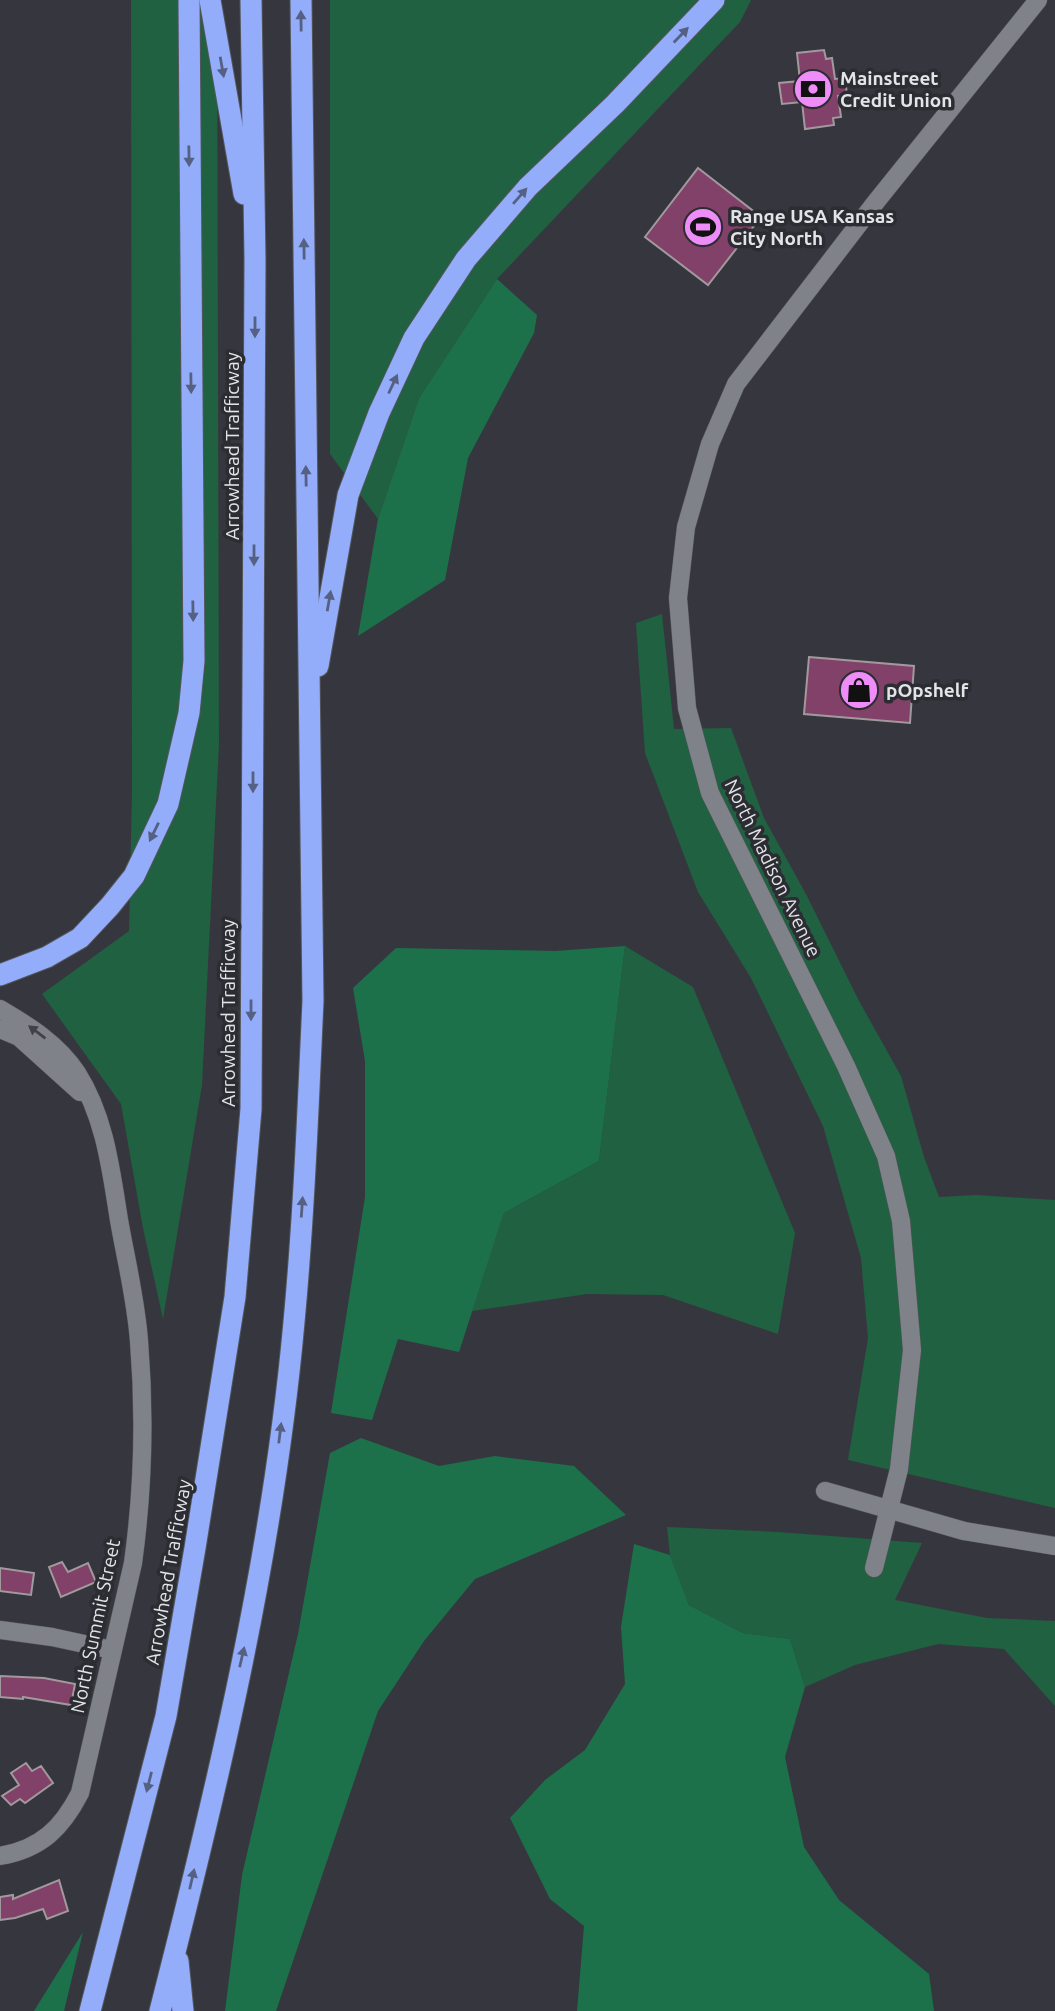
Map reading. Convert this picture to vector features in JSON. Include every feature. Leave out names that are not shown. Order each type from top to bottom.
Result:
[{"type":"highway","points":[[0,975],[47,957],[80,938],[134,876],[168,804],[189,713],[194,647],[189,0]]},
{"type":"highway","points":[[210,0],[256,259]]},
{"type":"highway","name":"Arrowhead Trafficway","points":[[90,2011],[166,1716],[235,1297],[251,1109],[256,259],[251,0]]},
{"type":"highway","points":[[160,2011],[245,1644],[273,1482],[294,1324],[306,1156],[313,1000],[301,0]]},
{"type":"highway","points":[[309,716],[348,495],[379,413],[414,338],[466,259],[528,187],[615,104],[715,0]]},
{"type":"highway","points":[[177,1945],[183,2011]]},
{"type":"street","name":"North Madison Avenue","points":[[874,1568],[899,1469],[912,1350],[901,1221],[886,1156],[846,1066],[710,793],[687,708],[678,598],[686,527],[710,444],[736,384],[875,203],[1038,0]]},
{"type":"street","name":"North Summit Street","points":[[0,1009],[33,1029],[57,1049],[76,1072],[93,1104],[108,1150],[139,1339],[142,1445],[133,1563],[80,1793],[68,1816],[54,1832],[33,1846],[0,1856]]},
{"type":"street","name":"North Summit Street","points":[[0,1029],[19,1037],[93,1104]]},
{"type":"street","points":[[825,1492],[964,1531],[1055,1546]]},
{"type":"street","points":[[0,1630],[52,1637],[112,1650]]},
{"type":"green space","points":[[131,0],[217,0],[219,743],[202,1085],[163,1319],[143,1228],[121,1104],[42,994],[129,931],[132,790]]},
{"type":"green space","points":[[330,0],[751,0],[740,22],[497,279],[419,398],[378,519],[330,454]]},
{"type":"green space","points":[[497,279],[537,315],[534,333],[468,458],[445,580],[358,636],[378,519],[419,398]]},
{"type":"green space","points":[[662,614],[674,729],[731,728],[764,818],[901,1076],[924,1157],[939,1197],[977,1195],[1055,1200],[1055,1508],[848,1460],[868,1338],[861,1258],[823,1126],[751,978],[698,892],[645,753],[636,623]]},
{"type":"green space","points":[[625,946],[693,987],[795,1233],[778,1334],[663,1295],[587,1294],[472,1311],[504,1213],[599,1161]]},
{"type":"green space","points":[[625,946],[599,1161],[504,1213],[459,1352],[398,1339],[372,1420],[331,1413],[365,1197],[365,1061],[353,988],[396,948],[555,951]]},
{"type":"green space","points":[[361,1438],[439,1466],[495,1456],[574,1466],[626,1515],[475,1579],[424,1641],[378,1711],[276,2011],[225,2011],[242,1875],[298,1634],[330,1453]]},
{"type":"green space","points":[[667,1527],[922,1543],[895,1600],[987,1618],[1055,1621],[1055,1706],[1004,1649],[938,1644],[855,1665],[805,1687],[790,1639],[743,1633],[689,1605],[670,1555]]},
{"type":"green space","points":[[634,1544],[670,1555],[689,1605],[743,1633],[790,1639],[805,1687],[785,1757],[804,1847],[839,1900],[929,1974],[934,2011],[577,2011],[584,1926],[550,1899],[510,1818],[545,1780],[585,1750],[625,1684],[621,1627]]},
{"type":"green space","points":[[83,1932],[64,2011],[34,2011]]},
{"type":"building","name":"Mainstreet Credit Union","points":[[824,50],[826,59],[832,58],[835,79],[845,78],[847,95],[838,96],[841,117],[833,118],[834,125],[805,129],[802,102],[782,104],[779,83],[800,81],[797,53]]},
{"type":"building","name":"Range USA Kansas City North","points":[[698,168],[761,217],[708,285],[645,237]]},
{"type":"building","name":"pOpshelf","points":[[809,657],[914,666],[910,723],[804,714]]},
{"type":"building","points":[[62,1562],[68,1572],[88,1563],[96,1582],[61,1597],[49,1567]]},
{"type":"building","points":[[0,1568],[34,1573],[31,1595],[0,1591]]},
{"type":"building","points":[[0,1676],[44,1678],[75,1684],[71,1705],[23,1697],[0,1697]]},
{"type":"building","points":[[26,1763],[32,1771],[41,1766],[53,1783],[25,1803],[20,1799],[11,1805],[2,1796],[19,1785],[11,1773]]},
{"type":"building","points":[[59,1880],[68,1911],[47,1919],[43,1909],[0,1920],[0,1897],[13,1895],[13,1899]]},
{"type":"place","name":"Mainstreet Credit Union","points":[[813,89]]},
{"type":"place","name":"Range USA Kansas City North","points":[[703,227]]},
{"type":"place","name":"pOpshelf","points":[[859,690]]}]
